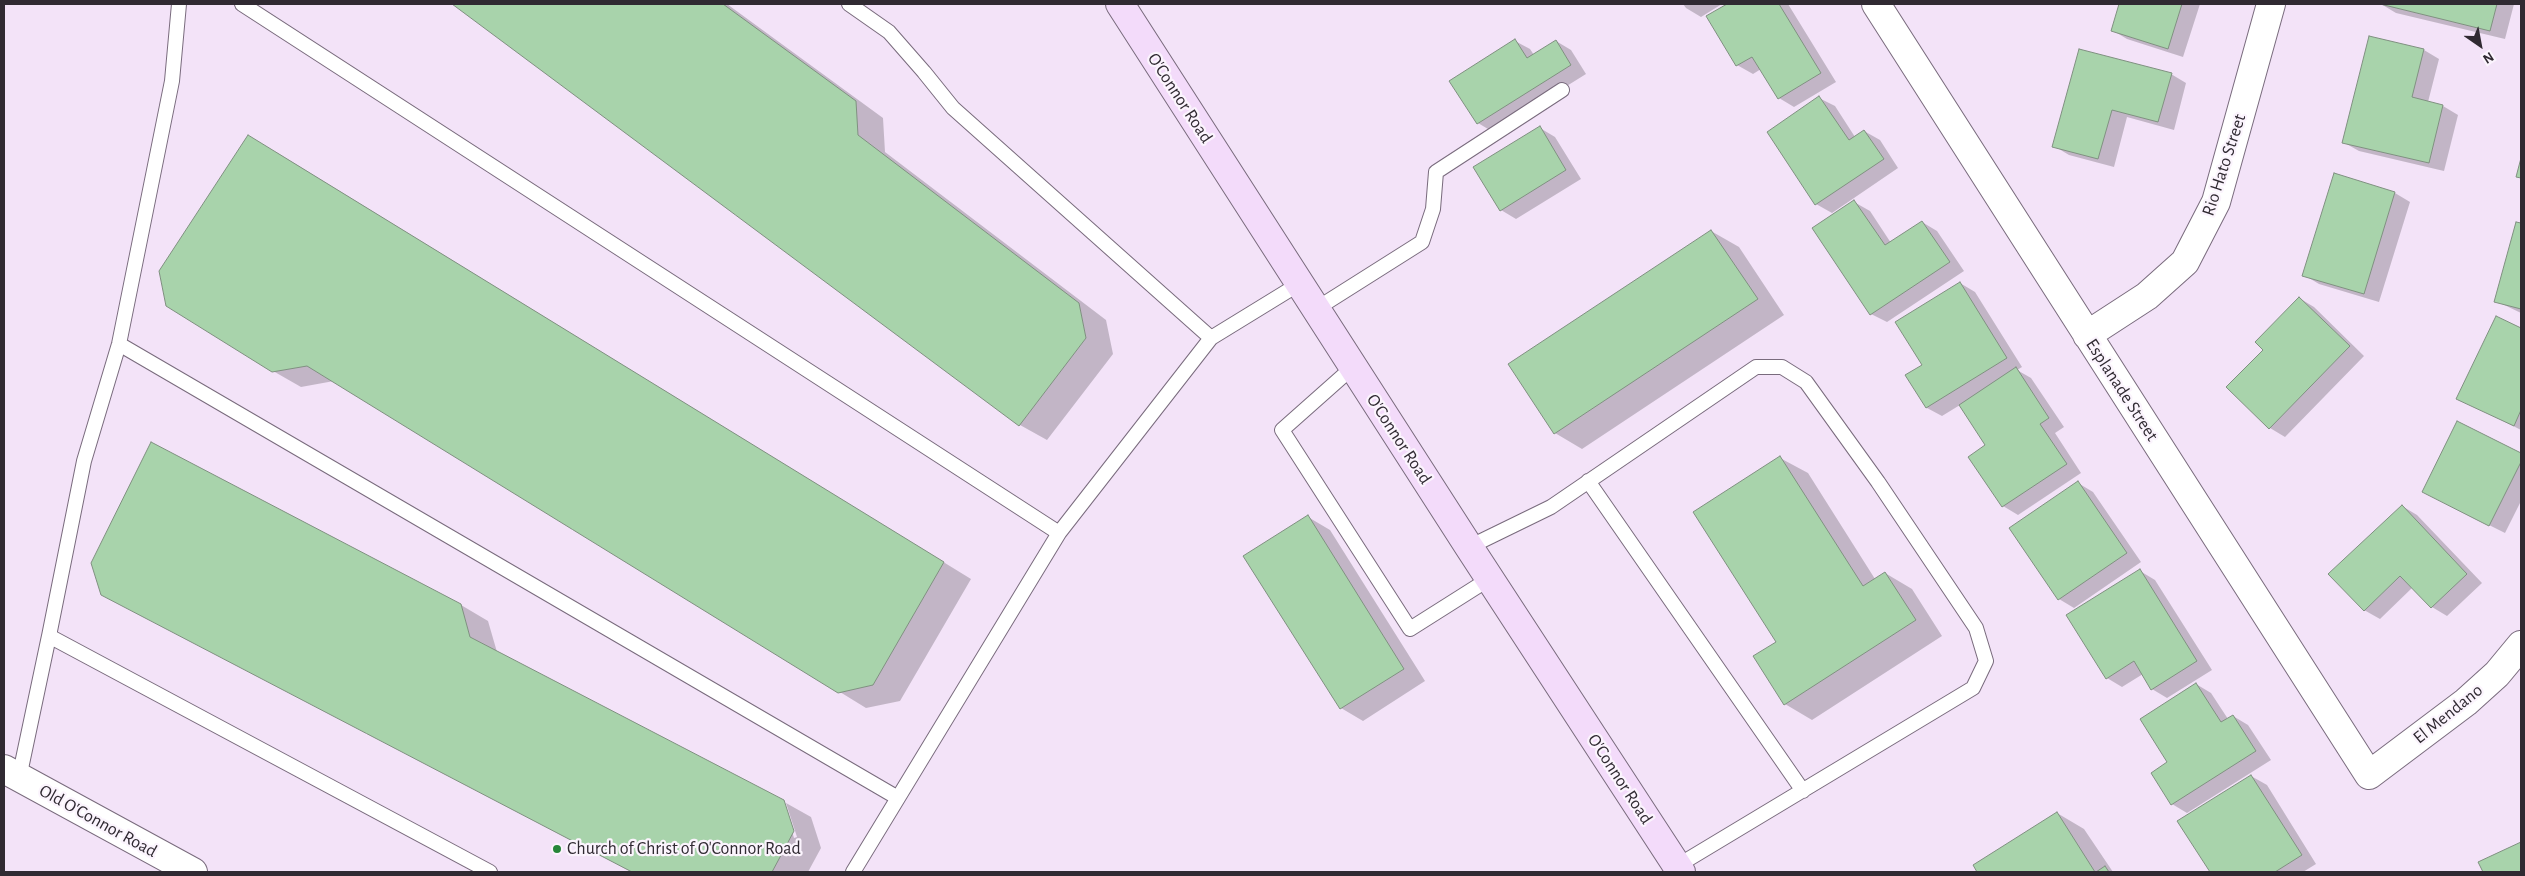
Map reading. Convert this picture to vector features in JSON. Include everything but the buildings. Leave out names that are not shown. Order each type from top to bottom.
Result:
[{"type":"main road","name":"O'Connor Road","points":[[1120,4],[1489,579],[1679,869]]},
{"type":"street","name":"Esplanade Street","points":[[1876,4],[2369,775]]},
{"type":"street","name":"Rio Hato Street","points":[[2087,335],[2147,296],[2185,262],[2216,202],[2271,4]]},
{"type":"street","name":"El Mendano","points":[[2369,775],[2466,702],[2496,674],[2521,645]]},
{"type":"street","name":"Old O'Connor Road","points":[[12,773],[193,872]]},
{"type":"lane","points":[[12,773],[49,636],[84,461],[119,344],[172,81],[179,4]]},
{"type":"lane","points":[[242,4],[1059,534]]},
{"type":"lane","points":[[849,4],[889,32],[953,108],[1211,338]]},
{"type":"lane","points":[[1316,309],[1422,242],[1433,210],[1436,172],[1562,90]]},
{"type":"lane","points":[[853,872],[1059,534],[1211,338],[1299,284]]},
{"type":"lane","points":[[119,344],[898,798]]},
{"type":"lane","points":[[1353,367],[1282,430],[1410,629],[1489,579]]},
{"type":"lane","points":[[1469,547],[1551,507],[1756,367],[1782,367],[1806,382],[1878,482],[1976,628],[1986,661],[1973,688],[1802,791],[1679,869]]},
{"type":"lane","points":[[1588,481],[1802,791]]},
{"type":"lane","points":[[49,636],[490,872]]},
{"type":"place","name":"Church of Christ of O'Connor Road","points":[[557,849]]}]
